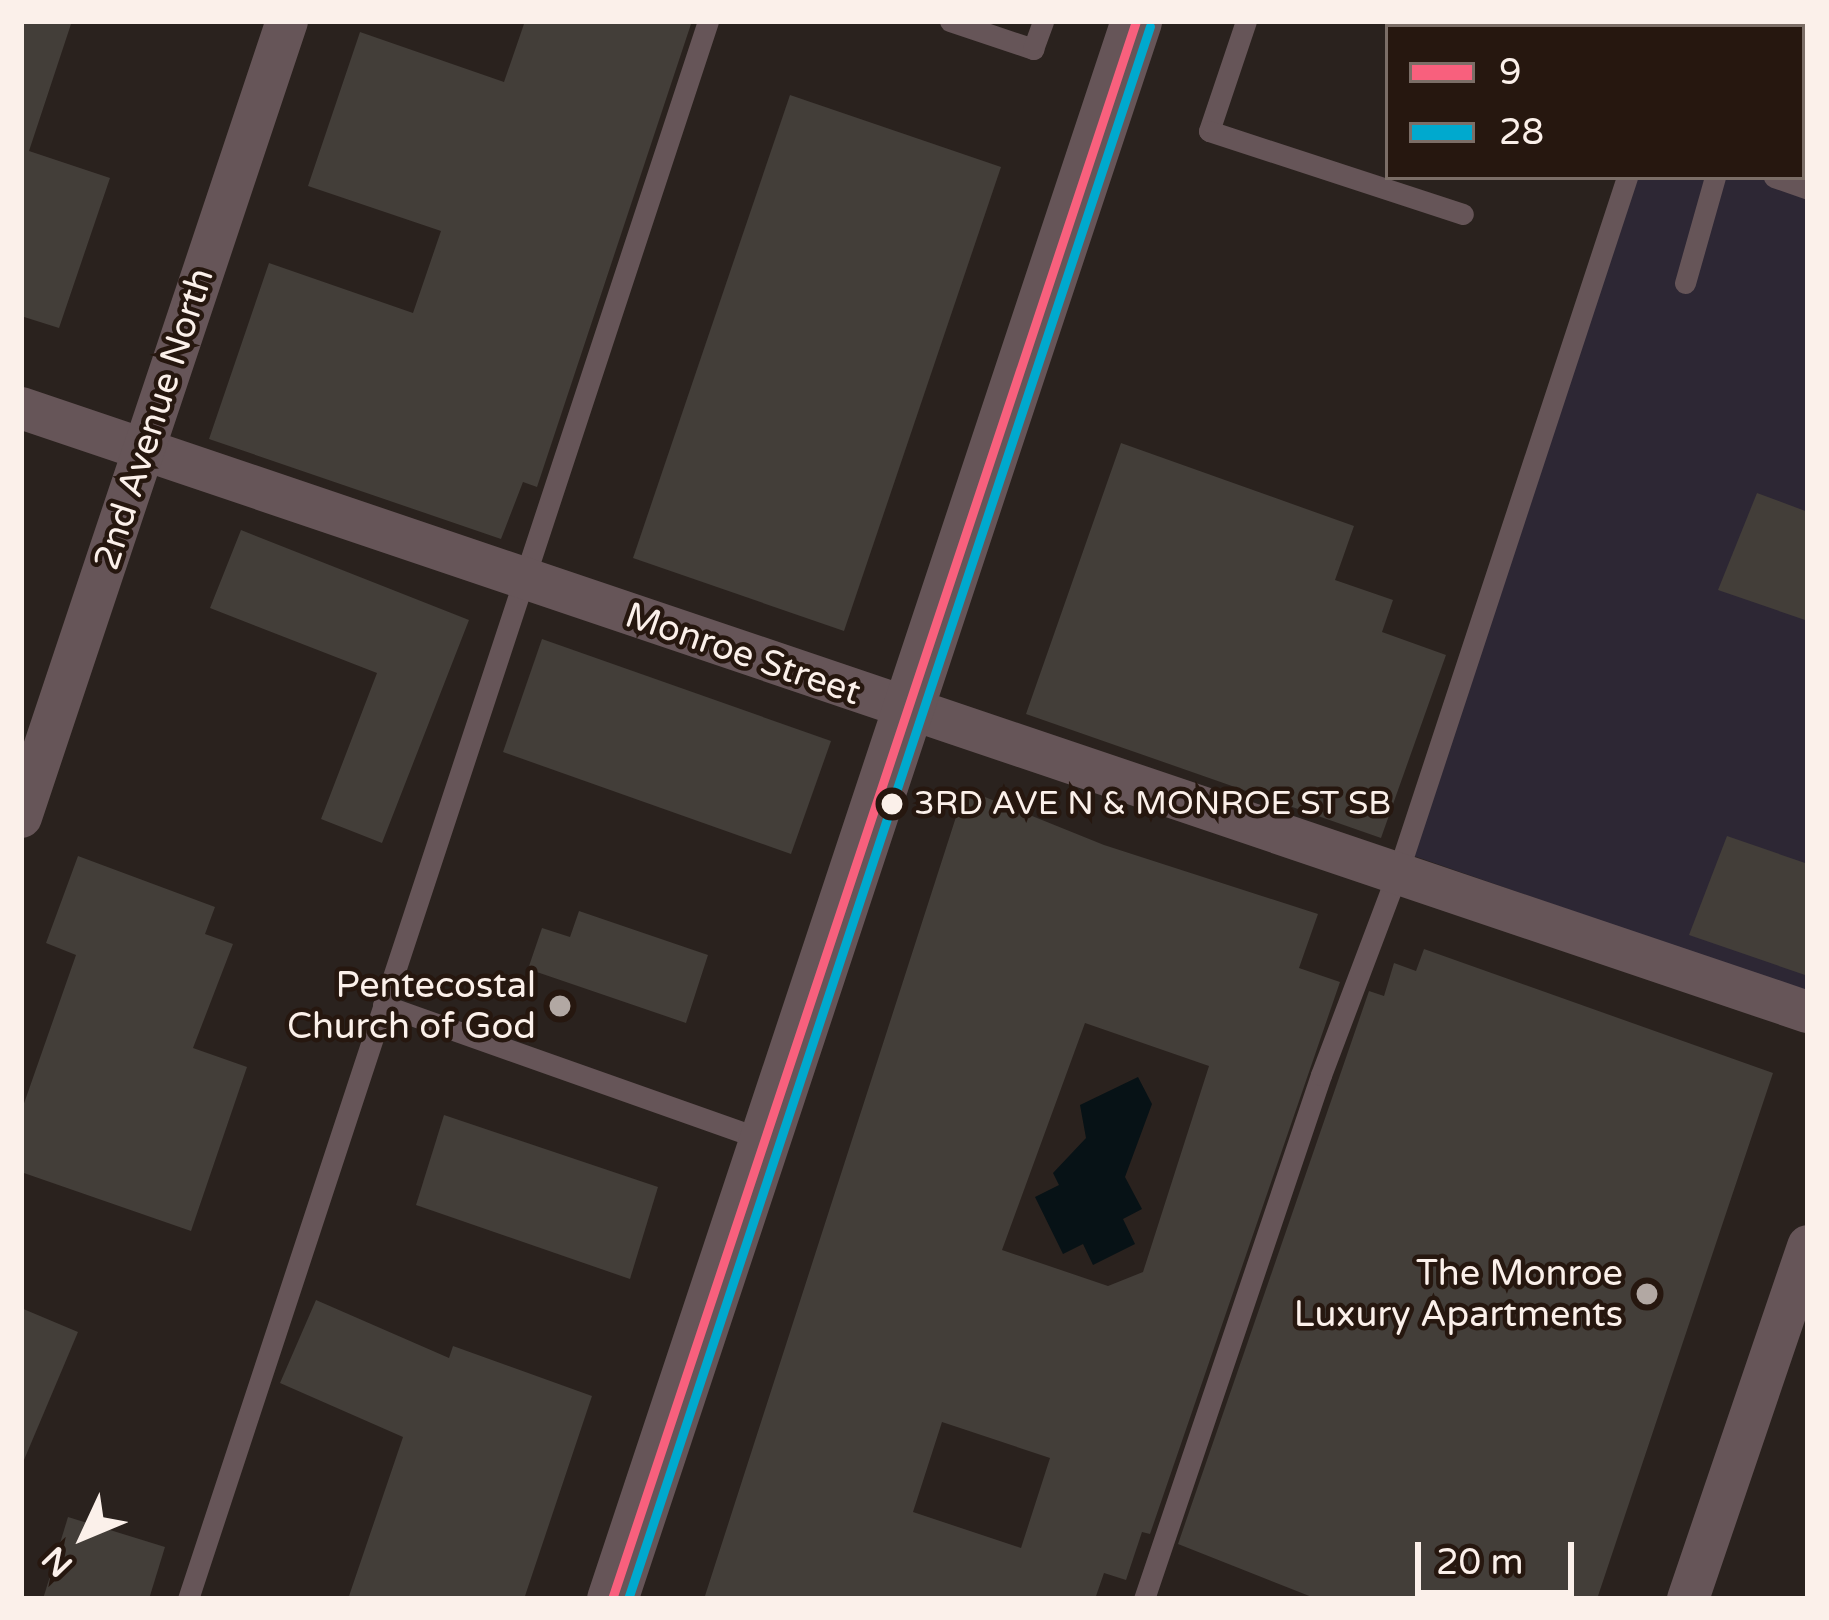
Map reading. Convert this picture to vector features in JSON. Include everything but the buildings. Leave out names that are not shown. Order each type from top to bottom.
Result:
[{"type":"street","name":"2nd Avenue North","points":[[21,817],[287,21]]},
{"type":"street","points":[[612,1599],[1136,21]]},
{"type":"street","name":"Monroe Street","points":[[21,408],[908,710],[1399,869],[1808,1012]]},
{"type":"street","points":[[1688,1599],[1808,1246]]},
{"type":"lane","points":[[188,1599],[708,21]]},
{"type":"lane","points":[[950,21],[1033,49],[1042,21]]},
{"type":"lane","points":[[1246,21],[1209,131],[1463,214]]},
{"type":"lane","points":[[1144,1599],[1321,1075],[1399,869],[1626,180]]},
{"type":"lane","points":[[1685,283],[1714,180]]},
{"type":"lane","points":[[383,1006],[765,1140]]},
{"type":"shaded area","points":[[1808,178],[1808,993],[1414,856],[1636,180]]},
{"type":"shaded area","points":[[1138,1077],[1152,1104],[1125,1177],[1142,1209],[1123,1219],[1135,1244],[1093,1265],[1083,1244],[1063,1254],[1035,1197],[1059,1185],[1053,1173],[1086,1138],[1080,1105]]},
{"type":"green space","points":[[1808,21],[1805,47],[1805,24],[1734,24]]},
{"type":"transit line","name":"9","points":[[612,1599],[1136,21]]},
{"type":"transit line","name":"28","points":[[628,1599],[1150,26]]},
{"type":"place","name":"3RD AVE N & MONROE ST SB","points":[[892,804]]},
{"type":"place","name":"Pentecostal Church of God","points":[[560,1006]]},
{"type":"place","name":"The Monroe Luxury Apartments","points":[[1647,1294]]}]
